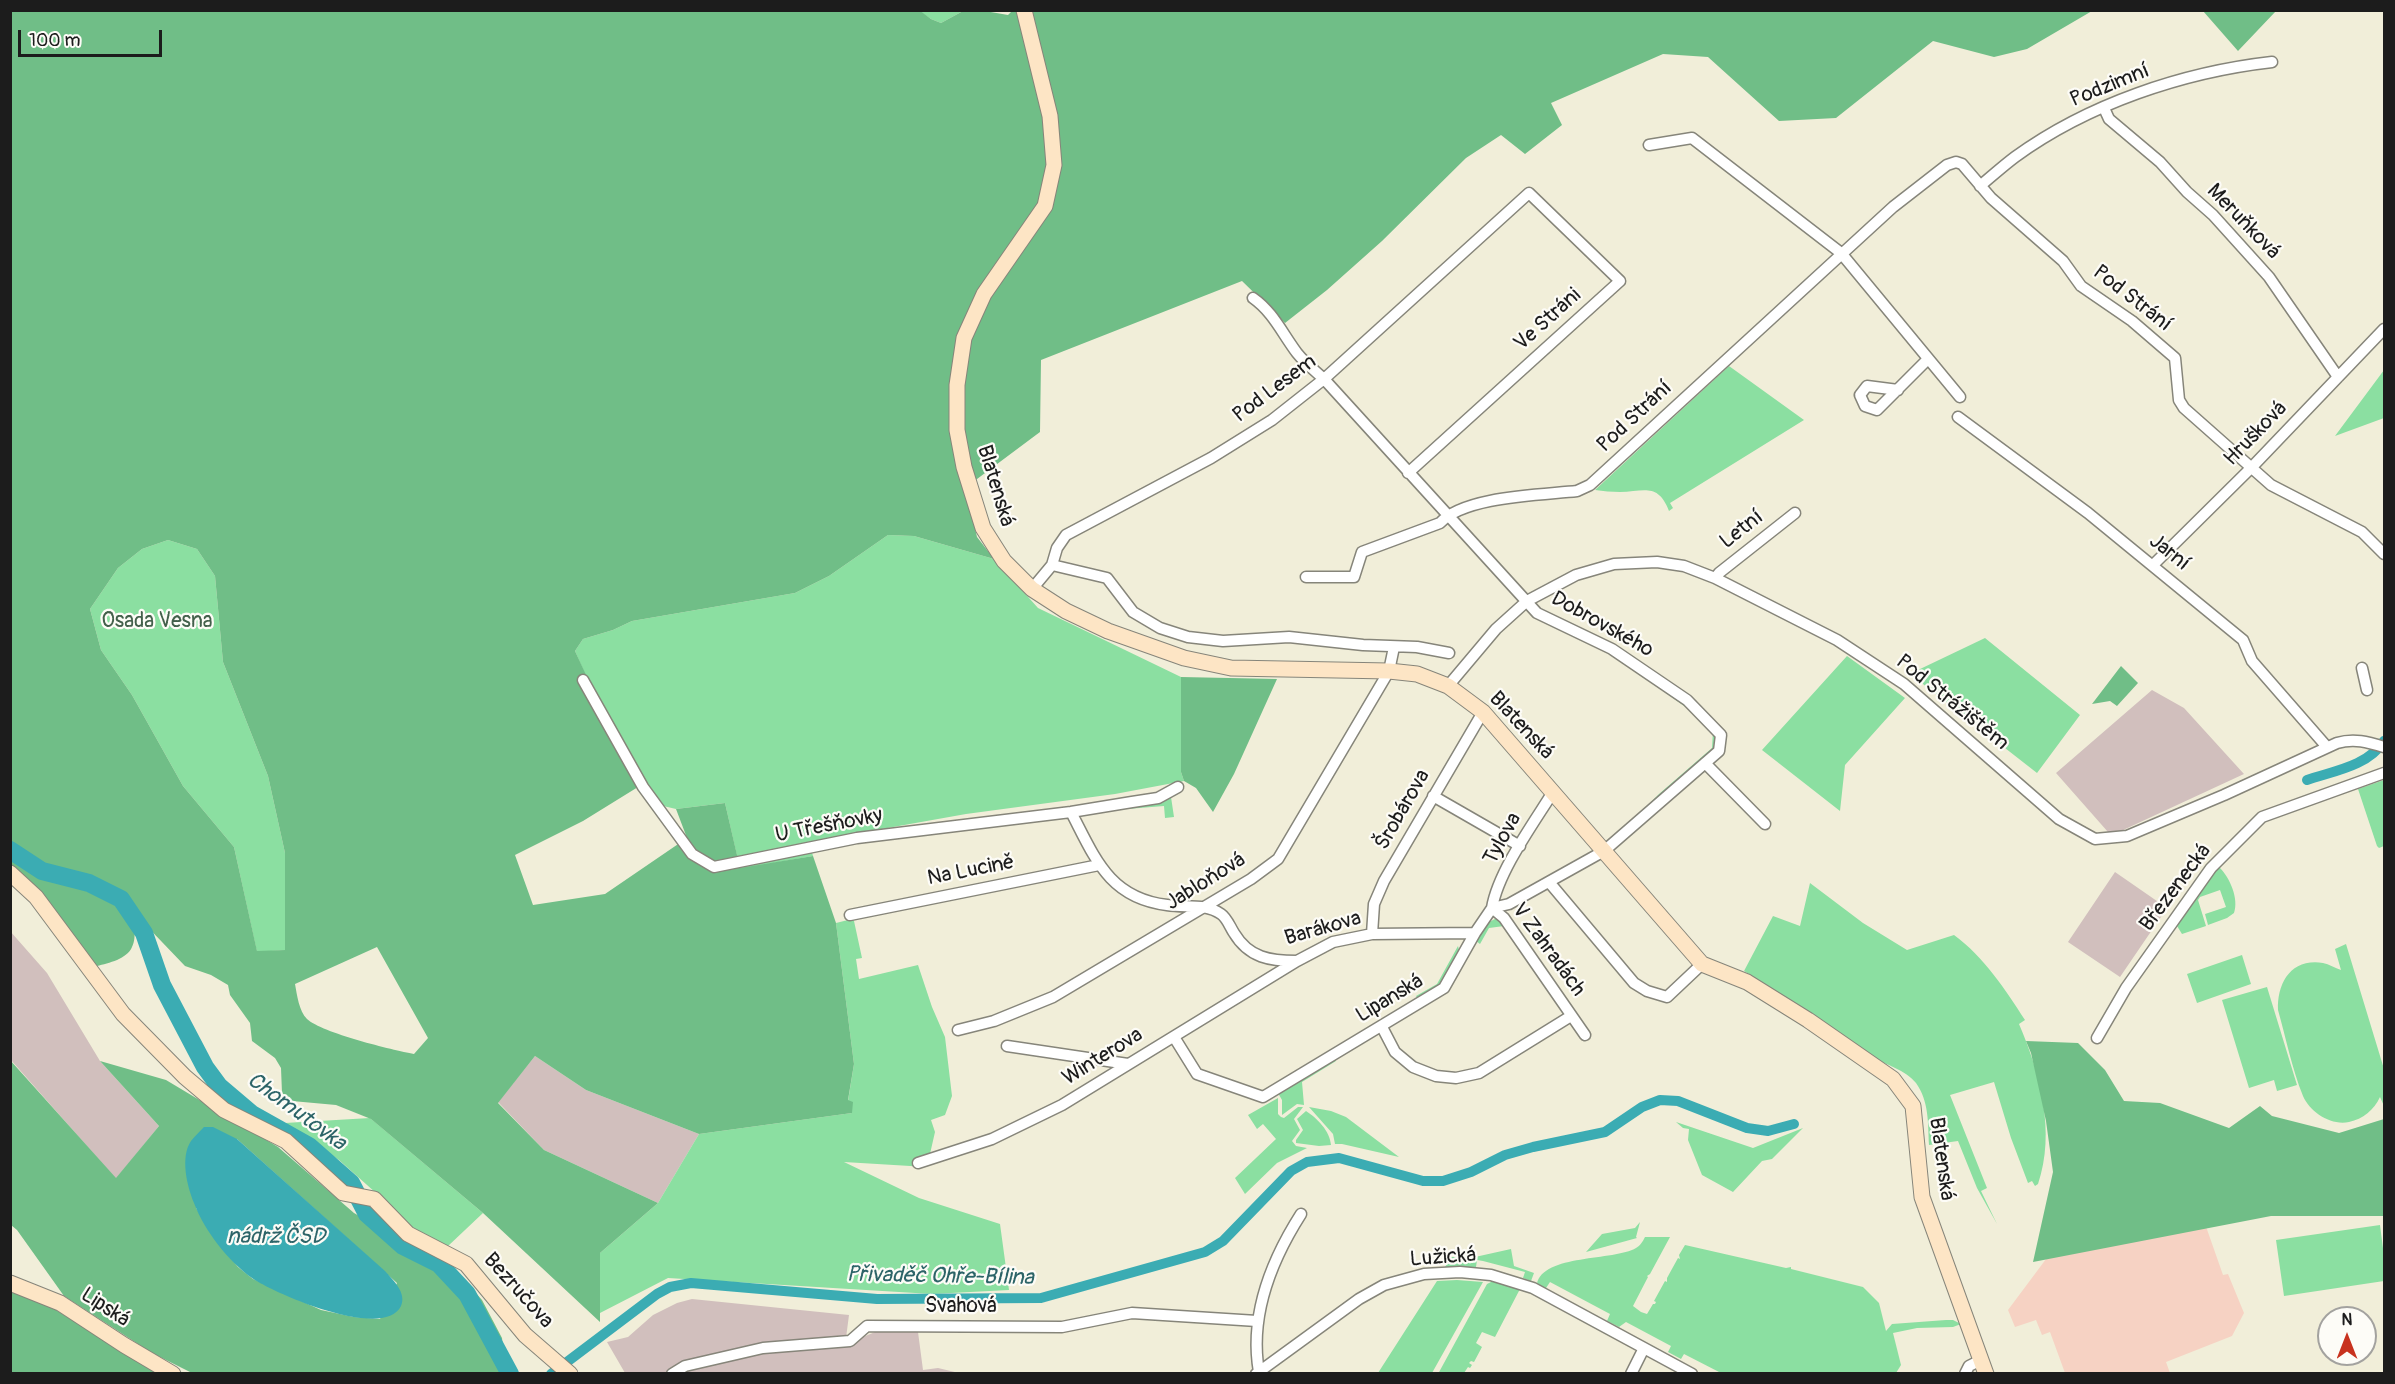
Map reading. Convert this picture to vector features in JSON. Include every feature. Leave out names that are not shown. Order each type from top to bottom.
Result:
[{"type":"street","name":"Blatenská","points":[[1024,10],[1050,116],[1054,165],[1045,206],[984,294],[964,338],[957,385],[957,430],[964,467],[982,528],[1004,561],[1032,589],[1066,611],[1108,631],[1184,658],[1231,668],[1389,671],[1417,674],[1448,686],[1483,712],[1702,964],[1747,982],[1808,1020],[1893,1079],[1913,1106],[1922,1197],[1983,1367]]},
{"type":"street","name":"Podzimní","points":[[1980,186],[2016,156],[2071,123],[2104,108],[2146,91],[2198,76],[2272,62]]},
{"type":"street","name":"Meruňková","points":[[2104,108],[2109,118],[2160,162],[2187,192],[2213,215],[2269,277],[2338,377]]},
{"type":"street","points":[[1649,145],[1692,138],[1841,253],[1960,397]]},
{"type":"street","name":"Pod Strání","points":[[1446,515],[1468,505],[1576,491],[1590,485],[1893,207],[1947,165],[1956,162],[1962,164],[1991,198],[2063,261],[2081,286],[2132,321],[2175,358],[2179,400],[2184,408],[2271,485],[2362,532],[2385,554]]},
{"type":"street","name":"Pod Lesem","points":[[1032,589],[1052,565],[1057,548],[1066,535],[1211,458],[1272,420],[1324,379],[1529,193]]},
{"type":"street","name":"Ve Stráni","points":[[1408,473],[1620,281],[1529,193]]},
{"type":"street","name":"Dobrovského","points":[[1252,298],[1264,306],[1277,321],[1299,356],[1324,379],[1537,613],[1612,648],[1687,700],[1721,735],[1719,751],[1604,851]]},
{"type":"street","name":"Hrušková","points":[[2153,565],[2252,467],[2385,329]]},
{"type":"street","points":[[1898,390],[1928,359]]},
{"type":"street","name":"Jarní","points":[[1958,417],[2088,513],[2243,640],[2252,661],[2327,747]]},
{"type":"street","name":"Letní","points":[[1715,578],[1795,513]]},
{"type":"street","points":[[1306,577],[1354,577],[1362,552],[1440,523],[1446,515]]},
{"type":"street","name":"Pod Strážištěm","points":[[1448,686],[1496,629],[1527,601],[1576,575],[1614,564],[1657,562],[1684,566],[1715,578],[1837,640],[1904,684],[2059,819],[2095,839],[2127,836],[2224,795],[2327,747],[2349,740],[2385,747]]},
{"type":"street","points":[[1052,565],[1107,578],[1133,612],[1160,628],[1188,637],[1223,641],[1289,637],[1417,647],[1449,653]]},
{"type":"street","name":"Jabloňová","points":[[958,1030],[994,1021],[1053,997],[1205,906],[1278,859],[1389,671],[1394,647]]},
{"type":"street","points":[[2362,668],[2367,690]]},
{"type":"street","name":"U Třešňovky","points":[[583,680],[644,788],[692,854],[714,867],[856,838],[1071,812],[1158,798],[1178,788]]},
{"type":"street","name":"Šrobárova","points":[[1372,934],[1374,904],[1377,896],[1483,712]]},
{"type":"street","points":[[1705,763],[1765,825]]},
{"type":"street","name":"Březenecká","points":[[2097,1038],[2126,988],[2211,868],[2262,818],[2385,773]]},
{"type":"street","name":"Tylova","points":[[1492,908],[1494,895],[1553,792]]},
{"type":"street","points":[[1433,796],[1520,846]]},
{"type":"street","points":[[1071,812],[1107,876],[1138,899],[1168,906],[1205,906]]},
{"type":"street","points":[[1492,908],[1509,904],[1604,851]]},
{"type":"street","name":"Na Lucině","points":[[850,915],[1099,865]]},
{"type":"street","name":"Bezručova","points":[[10,873],[36,897],[123,1014],[185,1077],[224,1110],[286,1141],[343,1193],[374,1199],[408,1234],[466,1264],[525,1335],[570,1374]]},
{"type":"street","points":[[1549,882],[1634,983],[1647,991],[1667,997],[1702,964]]},
{"type":"street","name":"Barákova","points":[[1205,906],[1223,915],[1240,944],[1272,961],[1297,961],[1333,942],[1372,934],[1475,933]]},
{"type":"street","name":"Lipanská","points":[[1174,1037],[1197,1074],[1263,1096],[1444,988],[1492,908]]},
{"type":"street","name":"V Zahradách","points":[[1492,908],[1504,918],[1585,1035]]},
{"type":"street","name":"Winterova","points":[[918,1163],[992,1139],[1062,1105],[1297,961]]},
{"type":"street","name":"V Zahradách","points":[[1382,1027],[1395,1052],[1413,1066],[1436,1076],[1456,1078],[1479,1073],[1571,1016]]},
{"type":"street","points":[[1007,1046],[1128,1064]]},
{"type":"street","points":[[1258,1373],[1255,1351],[1257,1321],[1269,1274],[1285,1239],[1301,1214]]},
{"type":"street","name":"Lužická","points":[[1258,1373],[1359,1299],[1384,1285],[1424,1274],[1460,1272],[1491,1275],[1533,1288],[1692,1374]]},
{"type":"street","name":"Lipská","points":[[10,1283],[60,1303],[173,1374]]},
{"type":"street","name":"Svahová","points":[[672,1374],[685,1366],[764,1348],[850,1341],[867,1326],[1062,1327],[1132,1313],[1257,1321]]},
{"type":"street","points":[[1630,1374],[1644,1348]]},
{"type":"street","points":[[1965,1374],[1969,1366],[1983,1367]]},
{"type":"shaded area","points":[[2152,690],[2184,708],[2244,774],[2121,831],[2108,832],[2056,773]]},
{"type":"shaded area","points":[[2115,872],[2167,908],[2120,977],[2068,942]]},
{"type":"shaded area","points":[[10,931],[47,973],[100,1061],[159,1126],[116,1179],[11,1060]]},
{"type":"shaded area","points":[[535,1056],[586,1090],[699,1134],[658,1203],[544,1150],[498,1102]]},
{"type":"shaded area","points":[[2099,1188],[2203,1218],[2223,1275],[2228,1274],[2244,1313],[2232,1336],[2166,1362],[2170,1373],[2065,1373],[2050,1332],[2042,1335],[2036,1320],[2015,1327],[2008,1310]]},
{"type":"shaded area","points":[[692,1299],[849,1315],[846,1338],[863,1337],[880,1330],[918,1332],[923,1370],[938,1368],[959,1373],[625,1373],[607,1342],[628,1337],[653,1315],[677,1303]]},
{"type":"green space","points":[[919,10],[941,23],[963,11],[985,11],[1008,15],[1012,11],[1019,11],[1045,117],[1049,165],[1040,204],[959,336],[967,494],[977,537],[994,559],[914,536],[888,535],[829,576],[795,593],[632,621],[613,630],[583,639],[575,651],[638,787],[583,821],[515,855],[533,905],[605,894],[687,838],[676,809],[725,803],[740,868],[813,856],[836,923],[854,1064],[848,1100],[853,1102],[852,1113],[699,1134],[586,1090],[535,1056],[498,1103],[544,1150],[658,1203],[600,1253],[600,1322],[483,1213],[371,1119],[336,1105],[292,1101],[282,1093],[281,1068],[275,1058],[252,1041],[250,1023],[230,995],[228,985],[211,975],[185,966],[139,918],[130,951],[117,960],[97,966],[40,893],[11,865],[10,11]],"holes":[[[168,540],[197,549],[215,576],[223,662],[268,776],[285,853],[285,950],[257,951],[234,847],[183,786],[132,695],[101,650],[90,609],[118,568],[142,549]],[[377,947],[428,1038],[414,1054],[327,1030],[307,1019],[300,1007],[295,984]]]},
{"type":"green space","points":[[919,11],[963,11],[941,23]]},
{"type":"green space","points":[[1029,11],[2092,11],[2027,49],[1994,57],[1933,41],[1836,118],[1779,121],[1708,57],[1663,54],[1551,103],[1562,125],[1525,154],[1501,135],[1466,158],[1382,241],[1327,290],[1285,323],[1242,281],[1041,360],[1040,432],[973,482],[963,429],[962,385],[969,339],[988,296],[1060,166]]},
{"type":"green space","points":[[2203,11],[2276,11],[2238,51]]},
{"type":"green space","points":[[1729,366],[1804,420],[1670,503],[1673,508],[1669,511],[1665,502],[1655,492],[1595,490]]},
{"type":"green space","points":[[2384,370],[2384,418],[2335,436]]},
{"type":"green space","points":[[888,535],[914,536],[994,559],[1038,608],[1181,677],[1181,772],[1184,781],[1115,794],[966,814],[809,842],[813,856],[740,869],[725,803],[676,809],[659,805],[589,683],[575,651],[583,639],[613,630],[632,621],[795,593],[829,576]]},
{"type":"green space","name":"Osada Vesna","points":[[168,540],[197,549],[215,576],[223,662],[268,776],[285,853],[285,950],[257,952],[234,847],[183,786],[132,695],[101,650],[90,609],[118,568],[142,549]]},
{"type":"green space","points":[[1985,638],[2080,715],[2037,773],[1914,677],[1918,670]]},
{"type":"green space","points":[[1614,656],[1698,714],[1716,733],[1713,749],[1610,843],[1659,794],[1712,748],[1713,731],[1694,713]]},
{"type":"green space","points":[[1847,656],[1905,698],[1845,765],[1840,811],[1762,750]]},
{"type":"green space","points":[[2121,666],[2138,683],[2117,706],[2110,701],[2092,704]]},
{"type":"green space","points":[[1181,677],[1277,679],[1234,774],[1213,812],[1196,788],[1184,781],[1181,772]]},
{"type":"green space","points":[[2384,780],[2384,846],[2379,848],[2358,789]]},
{"type":"green space","points":[[1171,797],[1174,817],[1165,818],[1164,806],[1127,809],[1142,801]]},
{"type":"green space","points":[[2217,868],[2224,872],[2233,889],[2234,913],[2208,925],[2205,914],[2226,907],[2220,890],[2200,897],[2198,900],[2206,926],[2182,934],[2177,926]]},
{"type":"green space","points":[[1810,883],[1863,923],[1907,950],[1954,935],[1984,963],[2025,1020],[2019,1024],[2039,1082],[2045,1123],[2046,1144],[2038,1184],[2035,1186],[2032,1181],[2028,1183],[1994,1082],[1950,1095],[1987,1188],[1981,1191],[1997,1224],[1977,1188],[1958,1141],[1929,1145],[1926,1105],[1912,1078],[1872,1056],[1744,971],[1773,916],[1800,926]]},
{"type":"green space","points":[[1497,918],[1504,926],[1489,928],[1480,944],[1476,941],[1487,923]]},
{"type":"green space","points":[[852,919],[862,958],[856,959],[859,979],[918,965],[945,1037],[952,1096],[945,1115],[931,1120],[935,1132],[927,1167],[844,1162],[919,1198],[1000,1224],[1009,1290],[932,1294],[668,1278],[600,1313],[600,1253],[658,1203],[699,1134],[852,1113],[848,1101],[854,1064],[836,923]]},
{"type":"green space","points":[[2346,944],[2384,1069],[2384,1106],[2380,1097],[2368,1113],[2354,1121],[2342,1123],[2328,1120],[2306,1102],[2278,1010],[2278,1000],[2283,982],[2294,969],[2302,964],[2312,962],[2325,964],[2341,970],[2335,949]]},
{"type":"green space","points":[[1458,946],[1459,950],[1439,987],[1437,985],[1432,992],[1429,991],[1421,996],[1419,1001],[1416,996],[1437,984]]},
{"type":"green space","points":[[2242,955],[2251,984],[2197,1003],[2187,974]]},
{"type":"green space","points":[[2267,987],[2297,1085],[2277,1091],[2274,1080],[2249,1088],[2222,1000]]},
{"type":"green space","points":[[2026,1041],[2078,1043],[2105,1070],[2124,1101],[2160,1103],[2229,1128],[2260,1106],[2272,1116],[2339,1133],[2384,1119],[2384,1216],[2271,1216],[2033,1262],[2053,1172],[2046,1121],[2031,1053]]},
{"type":"green space","points":[[1335,1058],[1336,1061],[1302,1082],[1304,1105],[1297,1104],[1282,1115],[1282,1100],[1278,1093]]},
{"type":"green space","points":[[10,1060],[116,1178],[159,1126],[100,1061],[166,1080],[278,1147],[354,1213],[456,1271],[482,1300],[502,1338],[506,1373],[192,1373],[152,1353],[64,1296],[17,1230],[11,1225]],"holes":[[[237,1139],[397,1283],[380,1319],[354,1317],[321,1310],[253,1279],[238,1267],[196,1208]]]},
{"type":"green space","points":[[1278,1098],[1278,1114],[1281,1117],[1284,1118],[1298,1107],[1303,1107],[1294,1119],[1300,1130],[1292,1141],[1296,1146],[1307,1148],[1277,1163],[1245,1194],[1235,1178],[1276,1139],[1263,1124],[1257,1129],[1248,1115]]},
{"type":"green space","points":[[1309,1107],[1331,1111],[1346,1117],[1399,1157],[1335,1144],[1333,1134]]},
{"type":"green space","points":[[1306,1111],[1322,1125],[1331,1145],[1296,1143],[1303,1130],[1297,1119]]},
{"type":"green space","points":[[370,1118],[483,1213],[447,1247],[410,1231],[376,1193],[339,1160],[285,1123]]},
{"type":"green space","points":[[1676,1122],[1753,1148],[1803,1128],[1772,1159],[1762,1161],[1733,1192],[1702,1175],[1688,1140],[1689,1129],[1683,1128]]},
{"type":"green space","points":[[1640,1222],[1637,1238],[1586,1252],[1602,1234],[1635,1228]]},
{"type":"green space","points":[[2380,1225],[2384,1281],[2284,1296],[2276,1240]]},
{"type":"green space","points":[[1645,1237],[1670,1237],[1647,1276],[1633,1306],[1647,1314],[1655,1304],[1654,1301],[1665,1281],[1667,1282],[1678,1258],[1680,1259],[1679,1255],[1685,1245],[1786,1268],[1791,1267],[1791,1269],[1863,1287],[1879,1303],[1886,1331],[1892,1324],[1953,1320],[1961,1324],[1953,1327],[1917,1328],[1893,1333],[1901,1365],[1896,1373],[1721,1373],[1684,1354],[1681,1359],[1668,1352],[1671,1346],[1626,1322],[1619,1327],[1607,1321],[1610,1314],[1550,1282],[1546,1288],[1537,1284],[1542,1274],[1552,1268],[1565,1263],[1626,1252],[1637,1247]]},
{"type":"green space","points":[[1511,1249],[1514,1266],[1534,1273],[1531,1281],[1523,1278],[1525,1272],[1477,1260],[1476,1267],[1472,1268],[1445,1267],[1451,1257],[1475,1257]]},
{"type":"green space","points":[[1437,1281],[1483,1282],[1432,1373],[1378,1373]]},
{"type":"green space","points":[[1493,1281],[1520,1289],[1495,1337],[1482,1332],[1476,1343],[1482,1347],[1474,1362],[1469,1363],[1472,1365],[1470,1368],[1468,1367],[1464,1373],[1438,1374],[1487,1284]]},
{"type":"green space","points":[[11,1291],[56,1310],[156,1373],[11,1373]]},
{"type":"water","name":"nádrž ČSD","points":[[204,1127],[213,1127],[237,1139],[385,1271],[401,1292],[401,1306],[391,1316],[374,1319],[352,1317],[283,1294],[243,1271],[210,1234],[191,1196],[186,1172],[186,1155],[191,1141]]},
{"type":"waterway","name":"Přivaděč Ohře-Bílina","points":[[2307,780],[2360,762],[2384,741]]},
{"type":"waterway","name":"Chomutovka","points":[[10,850],[42,871],[89,883],[121,899],[144,933],[162,985],[205,1067],[219,1086],[252,1114],[309,1146],[351,1183],[367,1214],[403,1246],[439,1264],[467,1294],[510,1374]]},
{"type":"waterway","name":"Přivaděč Ohře-Bílina","points":[[551,1374],[657,1294],[670,1287],[691,1283],[877,1299],[1041,1298],[1205,1252],[1223,1241],[1291,1171],[1307,1162],[1339,1158],[1423,1181],[1443,1181],[1471,1172],[1505,1155],[1605,1132],[1642,1107],[1660,1100],[1678,1101],[1747,1128],[1768,1131],[1794,1124]]}]
